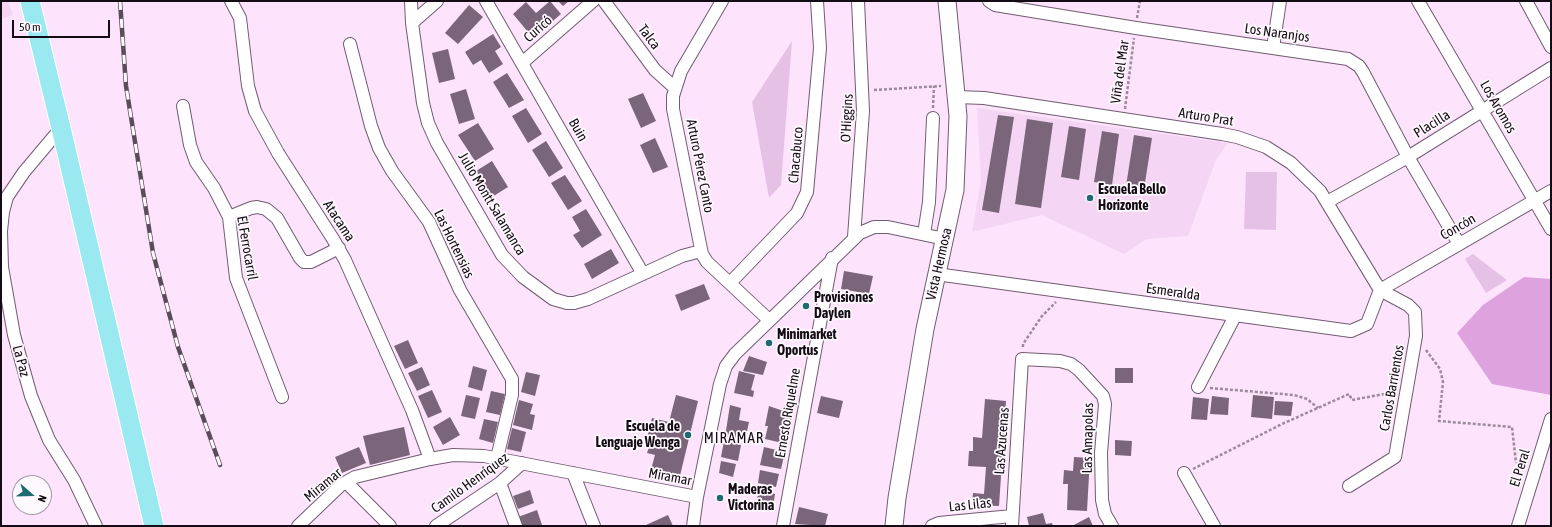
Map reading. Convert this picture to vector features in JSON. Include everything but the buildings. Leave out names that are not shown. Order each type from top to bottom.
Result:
[{"type":"main road","points":[[30,1],[154,526]]},
{"type":"main road","name":"Vista Hermosa","points":[[894,526],[919,363],[936,274],[945,239],[956,175],[958,140],[956,91],[947,1]]},
{"type":"street","name":"Julio Montt Salamanca","points":[[411,1],[412,23],[423,103],[432,133],[502,254],[516,270],[552,299],[567,303],[581,302],[682,256],[701,251]]},
{"type":"street","points":[[412,23],[437,1]]},
{"type":"street","name":"Buin","points":[[486,1],[643,274]]},
{"type":"street","name":"Curicó","points":[[522,63],[593,1]]},
{"type":"street","name":"Talca","points":[[604,1],[655,70],[675,88]]},
{"type":"street","name":"Arturo Pérez Canto","points":[[722,1],[689,57],[675,88],[673,109],[701,251],[707,262],[769,320]]},
{"type":"street","name":"Chacabuco","points":[[730,283],[798,212],[807,192],[820,48],[817,1]]},
{"type":"street","name":"O'Higgins","points":[[854,237],[864,91],[858,1]]},
{"type":"street","name":"Los Naranjos","points":[[989,1],[995,5],[1136,28],[1342,57],[1354,62],[1363,72],[1408,157],[1459,244]]},
{"type":"street","points":[[1273,48],[1280,1]]},
{"type":"street","name":"Los Aromos","points":[[1418,1],[1483,110],[1551,229]]},
{"type":"street","points":[[1526,1],[1551,47]]},
{"type":"street","name":"Atacama","points":[[233,2],[240,18],[248,86],[255,111],[294,180],[339,248],[412,410],[430,459]]},
{"type":"street","name":"Las Hortensias","points":[[350,44],[371,126],[379,148],[392,171],[429,222],[460,290],[512,379],[512,395],[497,458]]},
{"type":"street","name":"Placilla","points":[[1327,202],[1408,157],[1551,68]]},
{"type":"street","name":"Arturo Prat","points":[[956,91],[984,98],[1222,134],[1252,141],[1291,162],[1312,181],[1327,202],[1380,290]]},
{"type":"street","name":"El Ferrocarril","points":[[183,106],[190,145],[196,162],[214,188],[229,217],[236,278],[282,396]]},
{"type":"street","points":[[924,234],[929,202],[933,118]]},
{"type":"street","name":"La Paz","points":[[61,128],[4,194],[1,249],[5,308],[23,370],[43,428],[74,480],[96,526]]},
{"type":"street","name":"Concón","points":[[1380,290],[1551,191]]},
{"type":"street","points":[[229,217],[251,208],[257,207],[266,210],[280,224],[300,258],[304,262],[311,262],[339,248]]},
{"type":"street","name":"Miramar","points":[[298,526],[346,482],[365,474],[430,459],[462,455],[497,458],[697,497],[722,375],[735,354],[854,237],[867,230],[881,226],[945,239]]},
{"type":"street","name":"Ernesto Riquelme","points":[[783,526],[832,258]]},
{"type":"street","name":"Esmeralda","points":[[936,274],[1351,331],[1367,324],[1380,290]]},
{"type":"street","name":"Carlos Barrientos","points":[[1349,486],[1395,456],[1408,390],[1416,336],[1415,312],[1408,305],[1380,290]]},
{"type":"street","points":[[1198,386],[1235,316]]},
{"type":"street","name":"Las Azucenas","points":[[1012,521],[1022,359]]},
{"type":"street","name":"Las Amapolas","points":[[1022,359],[1060,361],[1071,364],[1079,370],[1103,396],[1105,404],[1102,453],[1102,500],[1104,514],[1112,526]]},
{"type":"street","name":"El Peral","points":[[1518,526],[1551,419]]},
{"type":"street","name":"Camilo Henríquez","points":[[436,526],[500,483],[522,463]]},
{"type":"street","points":[[573,473],[594,526]]},
{"type":"street","points":[[1184,473],[1214,526]]},
{"type":"street","points":[[346,482],[390,526]]},
{"type":"street","points":[[500,483],[516,526]]},
{"type":"street","points":[[693,526],[697,497]]},
{"type":"street","name":"Las Lilas","points":[[932,526],[939,524],[1012,521]]},
{"type":"path","name":"Viña del Mar","points":[[1123,119],[1136,28]]},
{"type":"path","points":[[933,118],[934,86]]},
{"type":"path","points":[[864,91],[934,86],[956,91]]},
{"type":"path","points":[[1022,359],[1023,344],[1042,316],[1057,302],[1059,290]]},
{"type":"path","points":[[1416,336],[1440,369],[1443,382],[1439,421],[1512,427],[1516,463]]},
{"type":"path","points":[[1198,386],[1294,395],[1307,399],[1318,408]]},
{"type":"path","points":[[1184,473],[1282,424],[1349,394],[1352,400],[1408,390]]},
{"type":"shaded area","points":[[1,1],[8,1],[13,15],[1,19]]},
{"type":"shaded area","points":[[792,41],[781,185],[769,198],[752,102]]},
{"type":"shaded area","name":"Escuela Bello Horizonte","points":[[977,108],[1228,143],[1216,160],[1188,236],[1147,239],[1124,254],[1042,215],[972,232],[981,180]]},
{"type":"shaded area","points":[[1246,172],[1277,172],[1276,230],[1244,229]]},
{"type":"shaded area","points":[[1473,254],[1507,280],[1486,293],[1465,259]]},
{"type":"shaded area","points":[[1524,277],[1551,279],[1551,395],[1492,384],[1457,333],[1483,305]]},
{"type":"railway","points":[[120,1],[126,86],[153,253],[178,347],[220,465]]},
{"type":"place","name":"Escuela Bello Horizonte","points":[[1090,198]]},
{"type":"place","name":"Provisiones Daylen","points":[[806,306]]},
{"type":"place","name":"Minimarket Oportus","points":[[769,343]]},
{"type":"place","name":"Escuela de Lenguaje Wenga","points":[[688,435]]},
{"type":"place","name":"Maderas Victorina","points":[[720,498]]},
{"type":"district","name":"MIRAMAR","points":[[734,438]]}]
